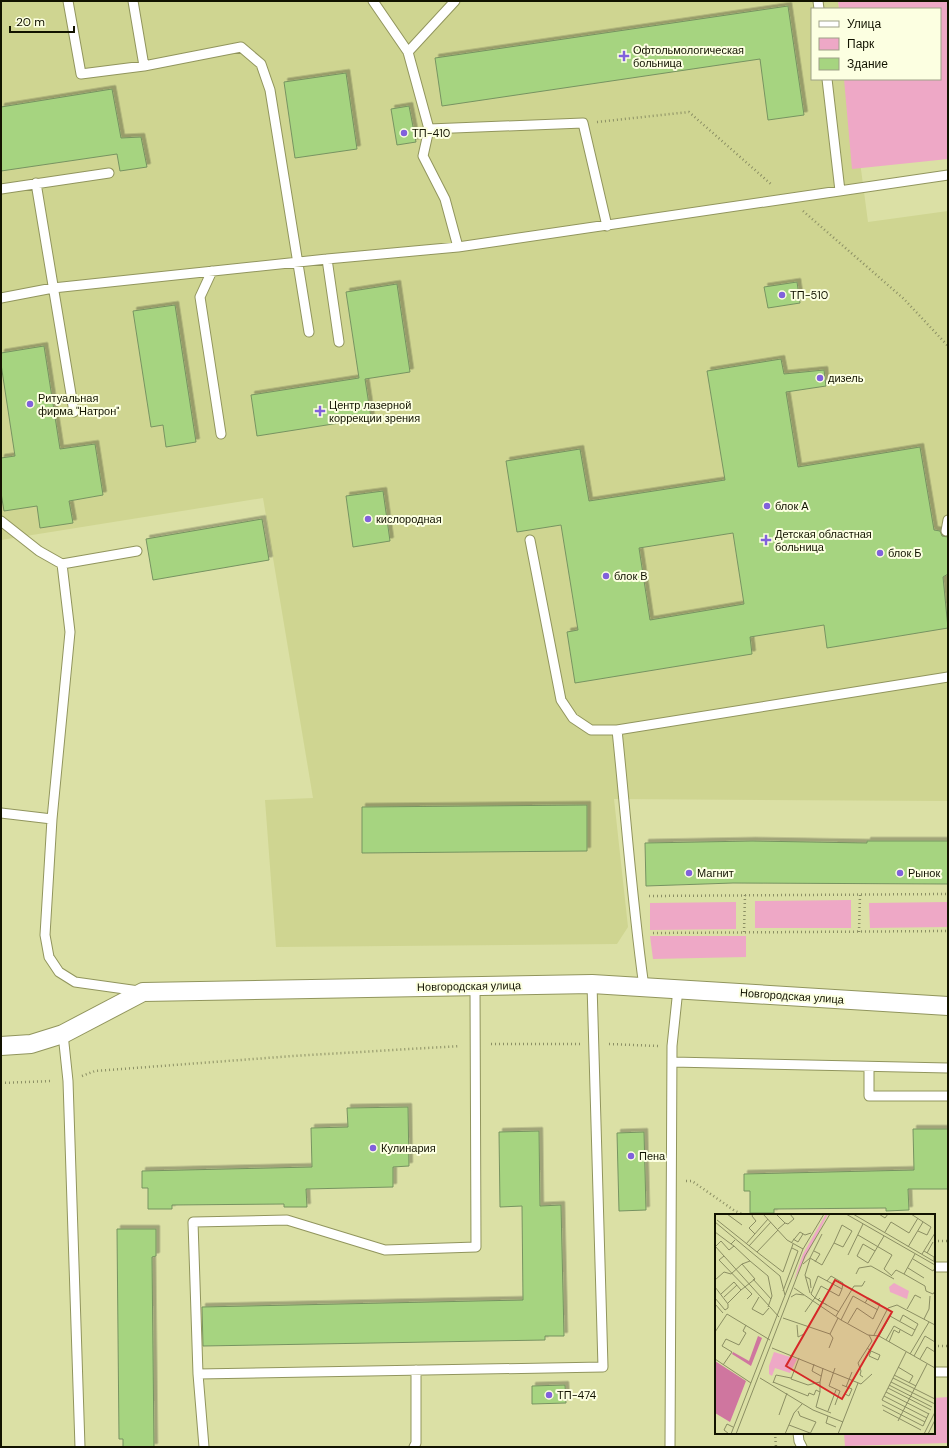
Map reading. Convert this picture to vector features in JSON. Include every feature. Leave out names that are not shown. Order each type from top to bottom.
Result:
[{"type":"street","name":"Новгородская улица","points":[[1,1046],[32,1044],[64,1034],[143,992],[592,984],[948,1006]]},
{"type":"lane","points":[[68,1],[81,74],[144,66],[241,47],[261,64],[270,90],[309,332]]},
{"type":"lane","points":[[133,1],[144,66]]},
{"type":"lane","points":[[373,1],[408,52],[429,129],[423,156],[445,199],[458,247]]},
{"type":"lane","points":[[408,52],[456,1]]},
{"type":"lane","points":[[827,80],[840,191]]},
{"type":"lane","points":[[429,129],[583,124],[607,226]]},
{"type":"lane","points":[[1,189],[109,173]]},
{"type":"lane","points":[[1,298],[53,288],[327,259],[458,247],[948,175]]},
{"type":"lane","points":[[36,183],[74,412]]},
{"type":"lane","points":[[327,259],[339,342]]},
{"type":"lane","points":[[212,271],[200,297],[221,434]]},
{"type":"lane","points":[[946,531],[948,520]]},
{"type":"lane","points":[[1,521],[39,551],[62,564],[137,551]]},
{"type":"lane","points":[[530,540],[561,700],[573,718],[591,730],[617,730],[948,677]]},
{"type":"lane","points":[[62,564],[70,632],[52,819],[45,935],[49,957],[59,972],[75,982],[143,992]]},
{"type":"lane","points":[[617,730],[634,896],[636,933],[644,987]]},
{"type":"lane","points":[[1,813],[52,819]]},
{"type":"lane","points":[[198,1374],[603,1367],[592,984]]},
{"type":"lane","points":[[204,1447],[198,1374],[193,1222],[287,1220],[385,1250],[476,1247],[475,986]]},
{"type":"lane","points":[[670,1447],[670,1180],[672,1046],[678,989]]},
{"type":"lane","points":[[64,1034],[68,1081],[80,1447]]},
{"type":"lane","points":[[672,1062],[948,1068]]},
{"type":"lane","points":[[869,1066],[869,1096],[948,1096]]},
{"type":"lane","points":[[935,1267],[948,1267]]},
{"type":"lane","points":[[414,1447],[416,1443],[416,1370]]},
{"type":"lane","points":[[935,1372],[948,1372]]},
{"type":"lane","points":[[798,1434],[802,1447]]},
{"type":"path","points":[[634,896],[948,894]]},
{"type":"path","points":[[744,932],[746,895]]},
{"type":"path","points":[[859,932],[860,895]]},
{"type":"path","points":[[636,933],[948,931]]},
{"type":"path","points":[[670,1180],[692,1181],[735,1211],[742,1214]]},
{"type":"path","points":[[935,1241],[948,1241]]},
{"type":"path","points":[[935,1346],[948,1346]]},
{"type":"path","points":[[775,1434],[776,1447]]},
{"type":"shaded area","points":[[1,1],[838,1],[839,8],[811,8],[811,80],[849,80],[868,222],[948,211],[948,801],[614,799],[628,927],[617,944],[276,947],[265,800],[313,798],[263,498],[1,540]]},
{"type":"green space","points":[[838,1],[948,1],[948,159],[852,169],[844,80],[941,80],[941,8],[839,8]]},
{"type":"green space","points":[[851,900],[851,928],[755,928],[755,901]]},
{"type":"green space","points":[[736,902],[736,929],[650,930],[650,903]]},
{"type":"green space","points":[[948,902],[948,927],[870,928],[869,903]]},
{"type":"green space","points":[[650,936],[746,936],[746,957],[653,959]]},
{"type":"green space","points":[[948,1397],[948,1443],[845,1446],[844,1434],[935,1434],[935,1398]]},
{"type":"building","points":[[788,6],[804,115],[768,120],[760,59],[442,106],[435,58]]},
{"type":"building","points":[[346,73],[357,149],[295,158],[284,82]]},
{"type":"building","points":[[112,89],[121,138],[141,137],[147,167],[120,171],[117,154],[1,171],[1,107]]},
{"type":"building","name":"ТП-410","points":[[409,106],[416,142],[397,145],[391,109]]},
{"type":"building","name":"ТП-510","points":[[797,282],[800,303],[768,308],[764,287]]},
{"type":"building","points":[[397,284],[410,372],[365,379],[371,418],[257,436],[251,395],[359,378],[346,292]]},
{"type":"building","points":[[175,305],[196,442],[166,447],[163,425],[151,427],[133,311]]},
{"type":"building","name":"Ритуальная фирма \"Натрон\"","points":[[44,346],[60,449],[95,444],[103,495],[69,501],[73,523],[40,528],[37,506],[4,511],[1,493],[1,458],[15,456],[1,364],[1,353]]},
{"type":"building","points":[[781,359],[784,374],[824,370],[826,386],[786,392],[798,467],[920,447],[934,530],[940,531],[942,536],[948,537],[948,574],[943,577],[948,628],[827,648],[824,625],[750,637],[752,654],[575,683],[567,632],[578,630],[561,525],[517,532],[506,461],[580,449],[589,501],[725,480],[707,371]],"holes":[[[733,533],[744,604],[650,620],[639,548]]]},
{"type":"building","name":"кислородная","points":[[383,491],[390,541],[353,547],[346,496]]},
{"type":"building","points":[[262,519],[269,560],[153,580],[146,539]]},
{"type":"building","points":[[587,805],[587,851],[362,853],[362,807]]},
{"type":"building","points":[[752,841],[867,843],[867,841],[948,841],[948,884],[733,883],[646,886],[645,843]]},
{"type":"building","points":[[408,1107],[409,1166],[393,1167],[393,1187],[306,1189],[307,1207],[284,1207],[284,1204],[172,1205],[172,1209],[148,1209],[148,1188],[142,1188],[142,1171],[312,1167],[311,1128],[348,1127],[347,1108]]},
{"type":"building","points":[[913,1129],[948,1129],[948,1189],[908,1189],[909,1210],[886,1211],[886,1208],[774,1209],[774,1213],[750,1213],[750,1191],[744,1191],[744,1174],[914,1170]]},
{"type":"building","points":[[539,1131],[540,1206],[561,1205],[564,1336],[545,1336],[545,1340],[203,1346],[202,1307],[523,1300],[522,1206],[500,1207],[499,1132]]},
{"type":"building","points":[[644,1132],[646,1210],[619,1211],[617,1133]]},
{"type":"building","points":[[117,1229],[156,1229],[156,1256],[152,1257],[154,1447],[123,1447],[123,1439],[119,1439]]},
{"type":"building","name":"ТП-474","points":[[565,1385],[566,1403],[532,1404],[532,1386]]},
{"type":"place","name":"Офтольмологическая больница","points":[[624,56]]},
{"type":"place","name":"ТП-410","points":[[404,133]]},
{"type":"place","name":"ТП-510","points":[[782,295]]},
{"type":"place","name":"дизель","points":[[820,378]]},
{"type":"place","name":"Ритуальная фирма \"Натрон\"","points":[[30,404]]},
{"type":"place","name":"Центр лазерной коррекции зрения","points":[[320,411]]},
{"type":"place","name":"блок А","points":[[767,506]]},
{"type":"place","name":"кислородная","points":[[368,519]]},
{"type":"place","name":"Детская областная больница","points":[[766,540]]},
{"type":"place","name":"блок Б","points":[[880,553]]},
{"type":"place","name":"блок В","points":[[606,576]]},
{"type":"place","name":"Магнит","points":[[689,873]]},
{"type":"place","name":"Рынок","points":[[900,873]]},
{"type":"place","name":"Кулинария","points":[[373,1148]]},
{"type":"place","name":"Пена","points":[[631,1156]]},
{"type":"place","name":"ТП-474","points":[[549,1395]]}]
